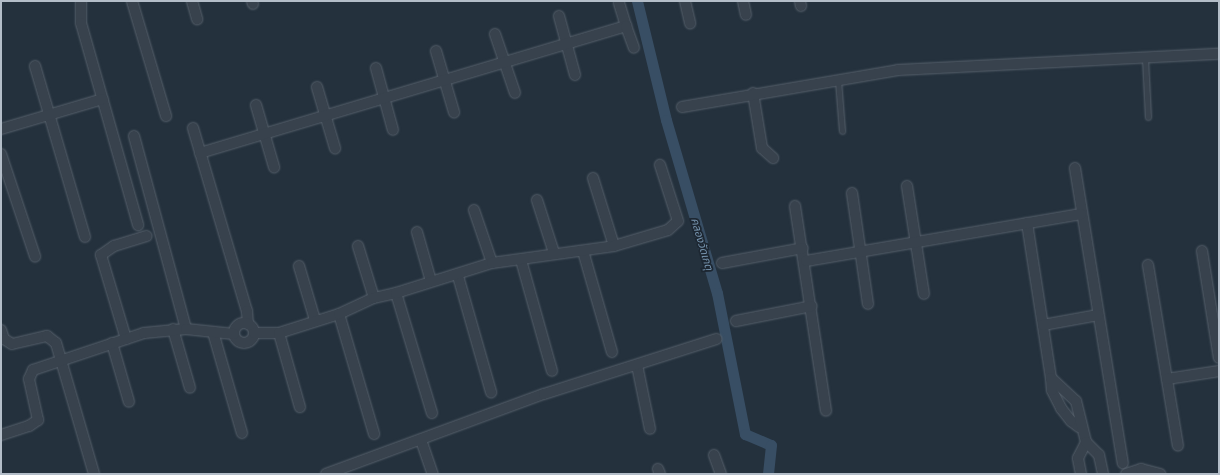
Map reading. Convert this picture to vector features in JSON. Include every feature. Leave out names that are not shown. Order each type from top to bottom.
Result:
[{"type":"street","points":[[81,1],[80,23],[103,98],[138,225]]},
{"type":"street","points":[[132,1],[166,116]]},
{"type":"street","points":[[192,1],[197,19]]},
{"type":"street","points":[[685,1],[690,24]]},
{"type":"street","points":[[743,1],[746,15]]},
{"type":"street","points":[[619,3],[634,48]]},
{"type":"street","points":[[559,16],[575,74]]},
{"type":"street","points":[[200,153],[626,26]]},
{"type":"street","points":[[495,34],[504,63],[516,93]]},
{"type":"street","points":[[436,51],[454,112]]},
{"type":"street","points":[[682,107],[753,93],[898,70],[1219,54]]},
{"type":"street","points":[[35,66],[52,115],[85,237]]},
{"type":"street","points":[[376,68],[393,130]]},
{"type":"street","points":[[317,87],[324,116],[335,148]]},
{"type":"street","points":[[753,93],[762,148],[773,158]]},
{"type":"street","points":[[1,129],[52,115],[103,98]]},
{"type":"street","points":[[256,105],[274,167]]},
{"type":"street","points":[[193,128],[247,311],[248,324],[254,333]]},
{"type":"street","points":[[134,136],[186,329]]},
{"type":"street","points":[[1,154],[34,256]]},
{"type":"street","points":[[1,435],[35,423],[37,415],[30,373],[61,363],[112,343],[173,329],[186,329],[234,334],[245,343],[254,333],[279,333],[315,320],[339,314],[374,298],[396,293],[432,281],[458,276],[492,264],[554,253],[583,251],[614,246],[668,230],[678,221],[660,165]]},
{"type":"street","points":[[1075,168],[1081,214],[1123,463]]},
{"type":"street","points":[[593,178],[614,246]]},
{"type":"street","points":[[908,186],[924,294]]},
{"type":"street","points":[[852,194],[868,304]]},
{"type":"street","points":[[537,200],[554,253]]},
{"type":"street","points":[[795,206],[806,261],[826,411]]},
{"type":"street","points":[[474,210],[492,264]]},
{"type":"street","points":[[806,261],[1081,214]]},
{"type":"street","points":[[1027,224],[1052,390],[1061,408],[1070,421],[1079,427]]},
{"type":"street","points":[[417,232],[432,281]]},
{"type":"street","points":[[126,339],[101,255],[114,246],[146,236]]},
{"type":"street","points":[[358,246],[374,298]]},
{"type":"street","points":[[722,264],[803,248]]},
{"type":"street","points":[[583,251],[612,352]]},
{"type":"street","points":[[1202,251],[1219,358]]},
{"type":"street","points":[[521,260],[552,371]]},
{"type":"street","points":[[1148,265],[1178,446]]},
{"type":"street","points":[[299,266],[315,320]]},
{"type":"street","points":[[458,276],[491,392]]},
{"type":"street","points":[[396,293],[432,413]]},
{"type":"street","points":[[736,321],[812,306]]},
{"type":"street","points":[[339,314],[374,434]]},
{"type":"street","points":[[1043,325],[1098,315]]},
{"type":"street","points":[[234,334],[238,325],[248,324]]},
{"type":"street","points":[[173,329],[190,388]]},
{"type":"street","points":[[1,330],[4,338],[12,344],[52,338],[61,363],[94,474]]},
{"type":"street","points":[[213,332],[242,433]]},
{"type":"street","points":[[279,333],[300,407]]},
{"type":"street","points":[[326,474],[544,394],[637,366],[716,339]]},
{"type":"street","points":[[112,343],[129,402]]},
{"type":"street","points":[[637,366],[650,429]]},
{"type":"street","points":[[1167,379],[1219,371]]},
{"type":"street","points":[[1051,378],[1076,401],[1079,427],[1086,442],[1099,455],[1103,474]]},
{"type":"street","points":[[421,440],[433,474]]},
{"type":"street","points":[[1081,474],[1078,458],[1086,442]]},
{"type":"street","points":[[714,455],[721,474]]},
{"type":"street","points":[[1126,474],[1141,469],[1160,474]]},
{"type":"lane","points":[[1145,58],[1148,117]]},
{"type":"lane","points":[[838,79],[842,131]]},
{"type":"waterway","name":"คลองวัดเกตุ","points":[[637,1],[666,120],[717,293],[745,434],[771,445],[768,474]]}]
